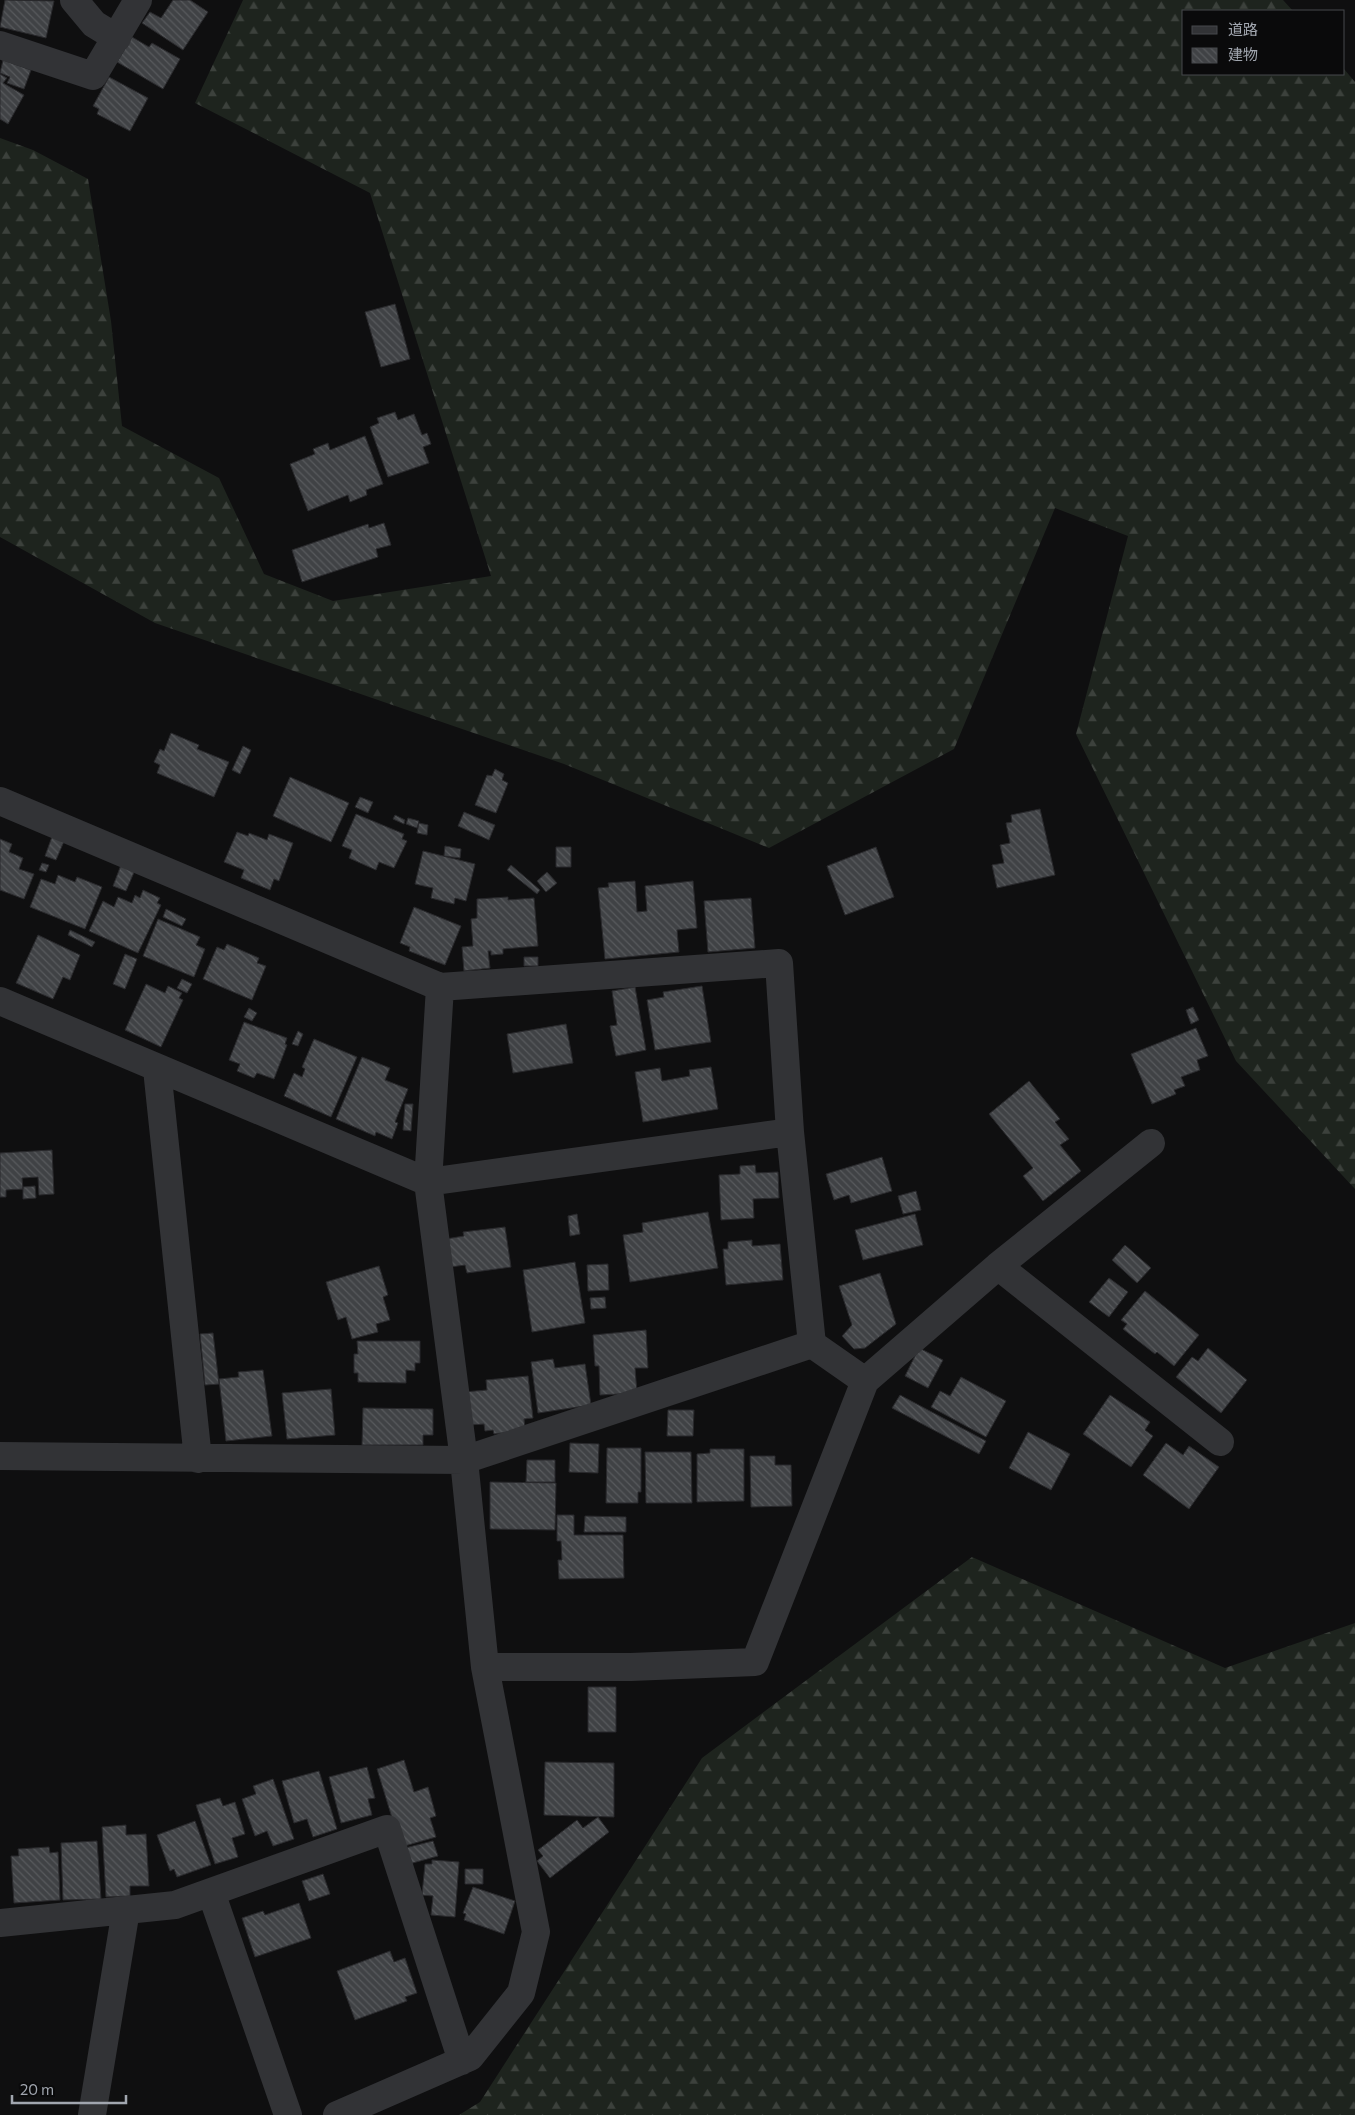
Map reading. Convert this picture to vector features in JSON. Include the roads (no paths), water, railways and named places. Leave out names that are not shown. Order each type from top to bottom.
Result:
[{"type":"street","points":[[74,0],[94,24],[117,38]]},
{"type":"street","points":[[0,45],[93,76],[138,0]]},
{"type":"street","points":[[0,801],[440,987],[779,963],[790,1132],[812,1344],[865,1381]]},
{"type":"street","points":[[337,2115],[470,2057],[521,1993],[536,1932],[485,1668],[464,1460],[428,1182],[440,987]]},
{"type":"street","points":[[0,1001],[428,1182],[790,1132]]},
{"type":"street","points":[[157,1069],[198,1459]]},
{"type":"street","points":[[485,1668],[630,1668],[755,1662],[865,1381],[998,1266],[1151,1143]]},
{"type":"street","points":[[998,1266],[1220,1442]]},
{"type":"street","points":[[0,1456],[464,1460],[812,1344]]},
{"type":"street","points":[[0,1923],[175,1905],[387,1829],[462,2061]]},
{"type":"street","points":[[211,1892],[288,2115]]},
{"type":"street","points":[[92,2115],[126,1910]]}]
